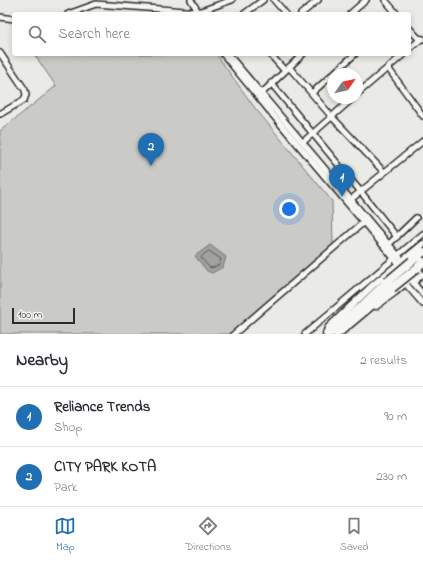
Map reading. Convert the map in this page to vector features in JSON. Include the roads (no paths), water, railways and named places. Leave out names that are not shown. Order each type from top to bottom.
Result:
[{"type":"main road","points":[[327,334],[389,285],[419,265],[423,252]]},
{"type":"main road","points":[[337,334],[389,285]]},
{"type":"street","points":[[191,0],[198,12]]},
{"type":"street","points":[[202,12],[232,0]]},
{"type":"street","points":[[247,12],[263,0]]},
{"type":"street","points":[[274,0],[284,12]]},
{"type":"street","points":[[303,12],[318,0]]},
{"type":"street","points":[[352,12],[366,0]]},
{"type":"street","points":[[385,0],[395,12]]},
{"type":"street","points":[[74,12],[96,4],[188,12]]},
{"type":"street","points":[[0,17],[12,18]]},
{"type":"street","points":[[411,30],[418,38],[422,39],[411,47]]},
{"type":"street","points":[[0,53],[25,90],[26,95],[24,100],[0,114]]},
{"type":"street","points":[[225,56],[363,223],[398,259]]},
{"type":"street","points":[[230,56],[389,244],[409,282],[423,304]]},
{"type":"street","points":[[272,56],[285,71]]},
{"type":"street","points":[[262,93],[301,56]]},
{"type":"street","points":[[312,93],[353,56]]},
{"type":"street","points":[[363,89],[402,56]]},
{"type":"street","points":[[289,67],[332,117],[384,172]]},
{"type":"street","points":[[388,68],[423,116]]},
{"type":"street","points":[[272,83],[397,237]]},
{"type":"street","points":[[303,142],[346,104]]},
{"type":"street","points":[[347,203],[423,140]]},
{"type":"street","points":[[389,244],[416,218]]},
{"type":"street","points":[[234,334],[368,219]]},
{"type":"street","points":[[327,334],[328,328],[423,234]]},
{"type":"street","points":[[305,334],[398,259],[423,244]]},
{"type":"street","points":[[409,282],[419,265]]},
{"type":"street","points":[[342,334],[409,282],[423,274]]},
{"type":"street","points":[[409,282],[423,295]]},
{"type":"water","points":[[210,245],[226,257],[223,267],[212,273],[207,271],[195,256]]},
{"type":"place","name":"CITY PARK KOTA","points":[[151,166]]},
{"type":"place","name":"Reliance Trends","points":[[342,197]]}]
